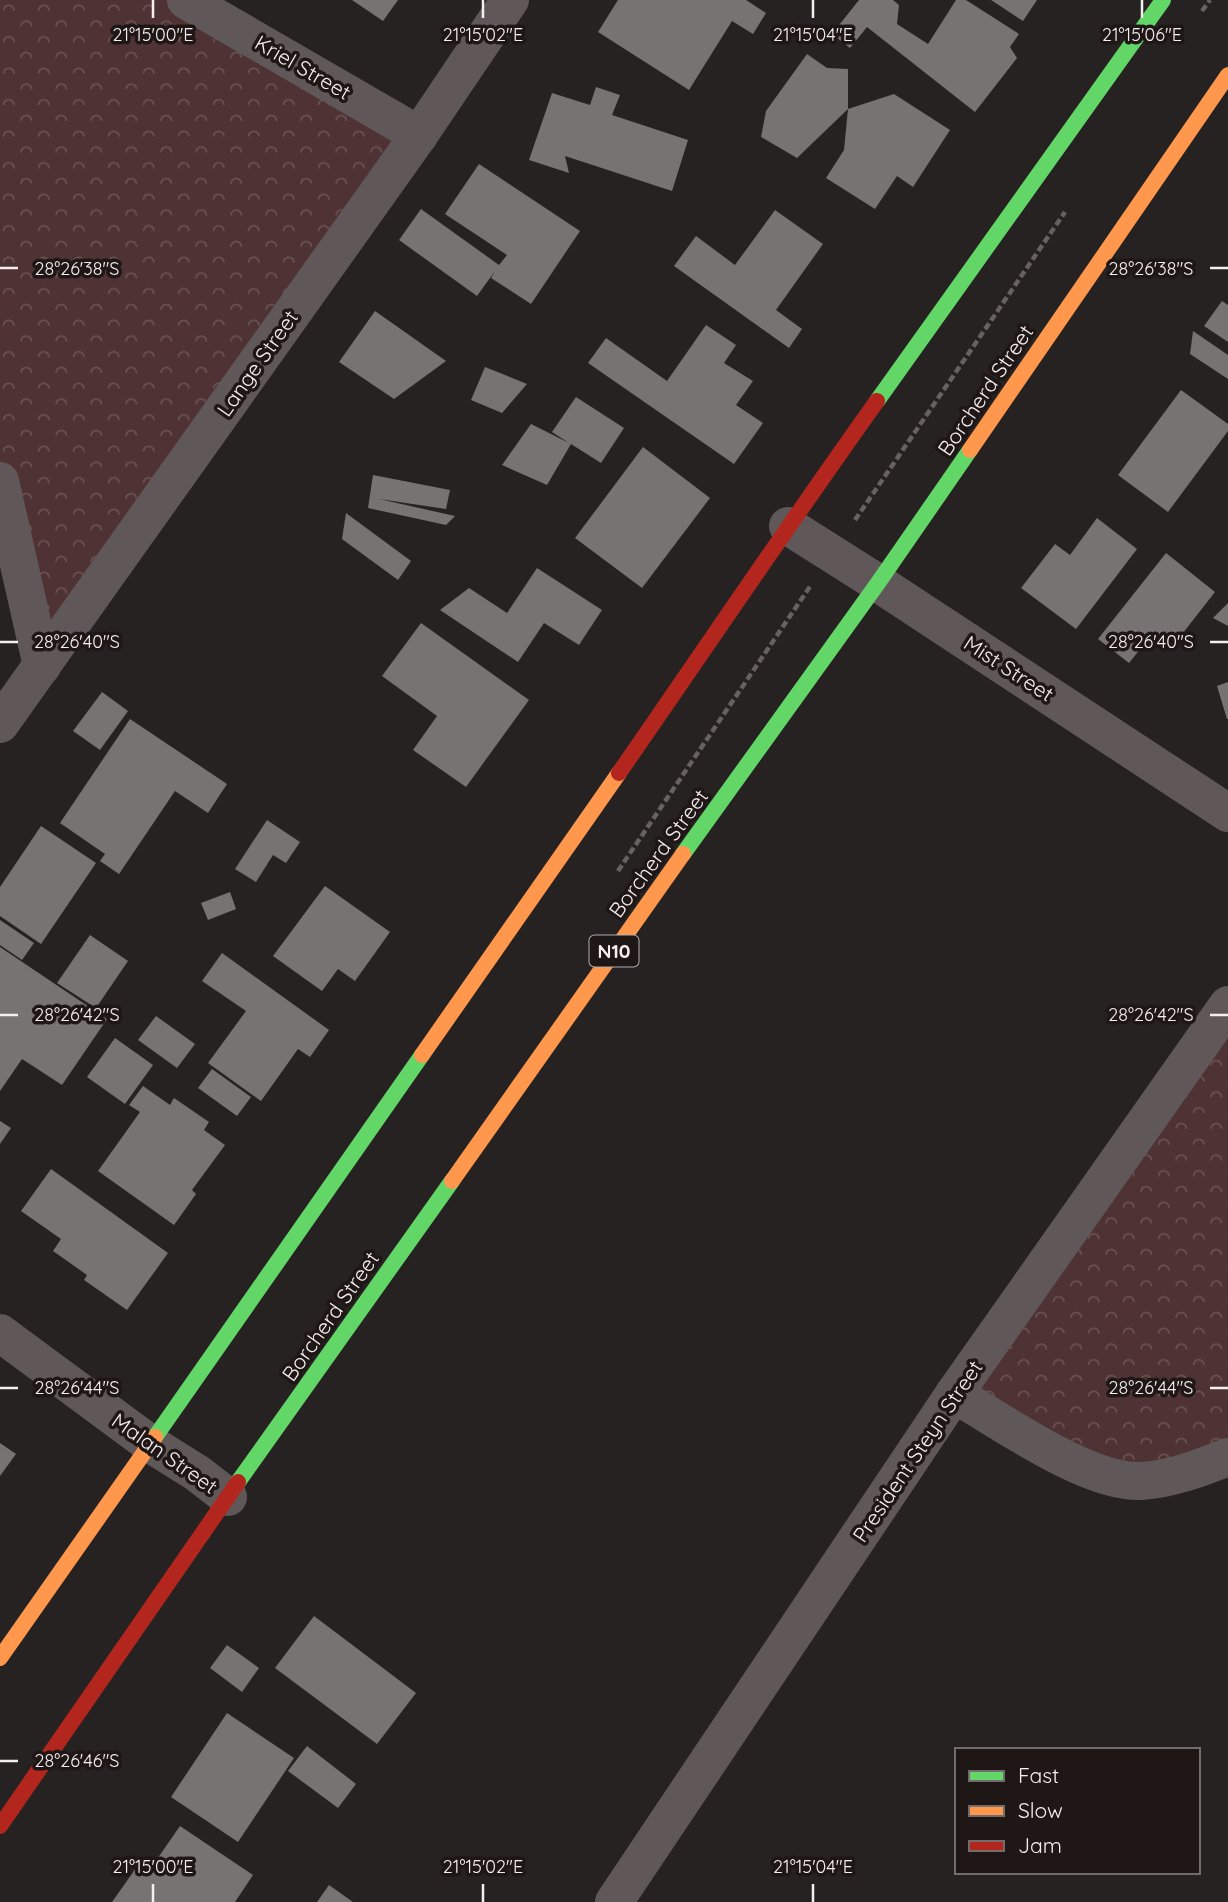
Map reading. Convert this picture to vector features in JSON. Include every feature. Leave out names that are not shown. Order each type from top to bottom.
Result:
[{"type":"highway","points":[[0,1658],[788,527],[1163,0]]},
{"type":"highway","name":"Borcherd Street","points":[[0,1826],[228,1497],[878,583],[1228,75]]},
{"type":"street","name":"Kriel Street","points":[[186,0],[419,135]]},
{"type":"street","name":"Lange Street","points":[[0,724],[419,135],[510,0]]},
{"type":"street","points":[[0,481],[43,666]]},
{"type":"street","name":"Mist Street","points":[[788,527],[1228,813]]},
{"type":"street","name":"President Steyn Street","points":[[614,1902],[954,1394],[1228,1005]]},
{"type":"street","name":"Malan Street","points":[[0,1334],[228,1497]]},
{"type":"street","points":[[954,1394],[1054,1452],[1112,1478],[1139,1481],[1166,1478],[1228,1457]]},
{"type":"path","points":[[1202,12],[1210,0]]},
{"type":"path","points":[[615,876],[1068,208]]},
{"type":"green space","points":[[0,0],[203,0],[401,136],[45,651],[0,470]]},
{"type":"green space","points":[[1228,1016],[1228,1463],[1126,1490],[969,1386]]},
{"type":"building","points":[[352,0],[398,0],[383,21]]},
{"type":"building","points":[[618,0],[746,0],[766,13],[753,34],[732,21],[689,90],[598,32]]},
{"type":"building","points":[[859,0],[893,0],[899,5],[897,24],[928,44],[956,0],[966,0],[1019,34],[1010,47],[1017,58],[975,112],[867,27],[850,48],[832,34]]},
{"type":"building","points":[[991,0],[1037,0],[1023,21]]},
{"type":"building","points":[[807,54],[827,68],[848,69],[848,109],[797,158],[761,137],[766,111]]},
{"type":"building","points":[[596,87],[620,95],[612,115],[688,140],[672,191],[565,156],[569,173],[529,160],[552,93],[590,105]]},
{"type":"building","points":[[894,94],[950,130],[913,187],[897,176],[875,209],[826,178],[844,150],[848,109]]},
{"type":"building","points":[[479,164],[580,231],[531,304],[491,278],[495,271],[477,296],[399,240],[421,209],[499,265],[507,255],[445,214]]},
{"type":"building","points":[[775,210],[823,244],[776,310],[802,329],[789,348],[674,266],[696,236],[735,265]]},
{"type":"building","points":[[1222,301],[1228,305],[1228,342],[1204,326]]},
{"type":"building","points":[[375,311],[446,361],[394,399],[339,362]]},
{"type":"building","points":[[706,325],[736,345],[724,363],[753,381],[736,405],[763,423],[734,464],[588,363],[606,338],[667,381]]},
{"type":"building","points":[[1193,331],[1228,355],[1228,379],[1190,354]]},
{"type":"building","points":[[485,367],[527,384],[502,413],[471,400]]},
{"type":"building","points":[[1181,390],[1228,424],[1228,431],[1168,512],[1118,475]]},
{"type":"building","points":[[576,397],[624,428],[601,463],[571,444],[547,485],[502,465],[531,424],[569,443],[552,432]]},
{"type":"building","points":[[643,447],[710,498],[642,588],[575,538]]},
{"type":"building","points":[[373,475],[450,490],[446,509],[379,499],[455,516],[446,525],[368,508]]},
{"type":"building","points":[[346,513],[411,561],[398,580],[342,539]]},
{"type":"building","points":[[1097,518],[1137,549],[1076,629],[1021,588],[1055,544],[1070,555]]},
{"type":"building","points":[[1166,553],[1215,592],[1172,647],[1153,633],[1129,663],[1098,639]]},
{"type":"building","points":[[537,568],[602,610],[579,645],[544,623],[518,662],[440,610],[469,588],[507,613]]},
{"type":"building","points":[[1228,603],[1228,626],[1213,618]]},
{"type":"building","points":[[421,623],[529,700],[466,787],[413,750],[437,716],[382,676]]},
{"type":"building","points":[[1228,682],[1228,719],[1227,719],[1217,686]]},
{"type":"building","points":[[102,692],[128,711],[100,750],[73,731]]},
{"type":"building","points":[[130,719],[227,784],[208,813],[175,791],[119,874],[100,861],[105,854],[60,823]]},
{"type":"building","points":[[267,820],[300,842],[286,863],[273,855],[256,882],[235,869]]},
{"type":"building","points":[[41,826],[96,863],[41,944],[0,916],[0,887]]},
{"type":"building","points":[[325,886],[390,932],[355,981],[338,969],[322,991],[273,956]]},
{"type":"building","points":[[230,892],[236,909],[208,920],[201,903]]},
{"type":"building","points":[[0,920],[34,943],[22,960],[0,945]]},
{"type":"building","points":[[90,935],[128,961],[96,1008],[57,983]]},
{"type":"building","points":[[0,947],[107,1019],[62,1085],[22,1059],[0,1091]]},
{"type":"building","points":[[222,953],[329,1030],[310,1057],[298,1049],[261,1101],[208,1063],[246,1011],[202,981]]},
{"type":"building","points":[[156,1016],[195,1044],[177,1068],[138,1040]]},
{"type":"building","points":[[115,1038],[153,1065],[125,1104],[87,1077]]},
{"type":"building","points":[[212,1069],[251,1097],[237,1116],[198,1088]]},
{"type":"building","points":[[143,1086],[170,1105],[174,1098],[209,1122],[204,1130],[225,1145],[192,1190],[196,1194],[174,1225],[98,1171],[140,1112],[129,1105]]},
{"type":"building","points":[[0,1121],[11,1128],[0,1144]]},
{"type":"building","points":[[51,1169],[168,1253],[127,1310],[84,1280],[87,1275],[53,1251],[61,1239],[21,1211]]},
{"type":"building","points":[[0,1443],[16,1454],[0,1476]]},
{"type":"building","points":[[314,1616],[416,1693],[377,1744],[275,1668]]},
{"type":"building","points":[[227,1645],[259,1668],[242,1692],[210,1668]]},
{"type":"building","points":[[227,1713],[294,1758],[238,1842],[171,1797]]},
{"type":"building","points":[[307,1746],[356,1784],[338,1808],[288,1771]]},
{"type":"building","points":[[180,1826],[253,1875],[235,1902],[112,1902],[136,1868],[146,1875]]},
{"type":"building","points":[[329,1885],[353,1902],[317,1902]]},
{"type":"traffic: fast","points":[[877,401],[1163,0]]},
{"type":"traffic: fast","points":[[683,854],[970,450]]},
{"type":"traffic: fast","points":[[155,1437],[422,1055]]},
{"type":"traffic: fast","points":[[238,1482],[452,1181]]},
{"type":"traffic: slow","points":[[970,450],[1228,75]]},
{"type":"traffic: slow","points":[[422,1055],[619,773]]},
{"type":"traffic: slow","points":[[452,1181],[683,854]]},
{"type":"traffic: slow","points":[[0,1658],[155,1437]]},
{"type":"traffic: jam","points":[[619,773],[877,401]]},
{"type":"traffic: jam","points":[[0,1826],[238,1482]]}]
